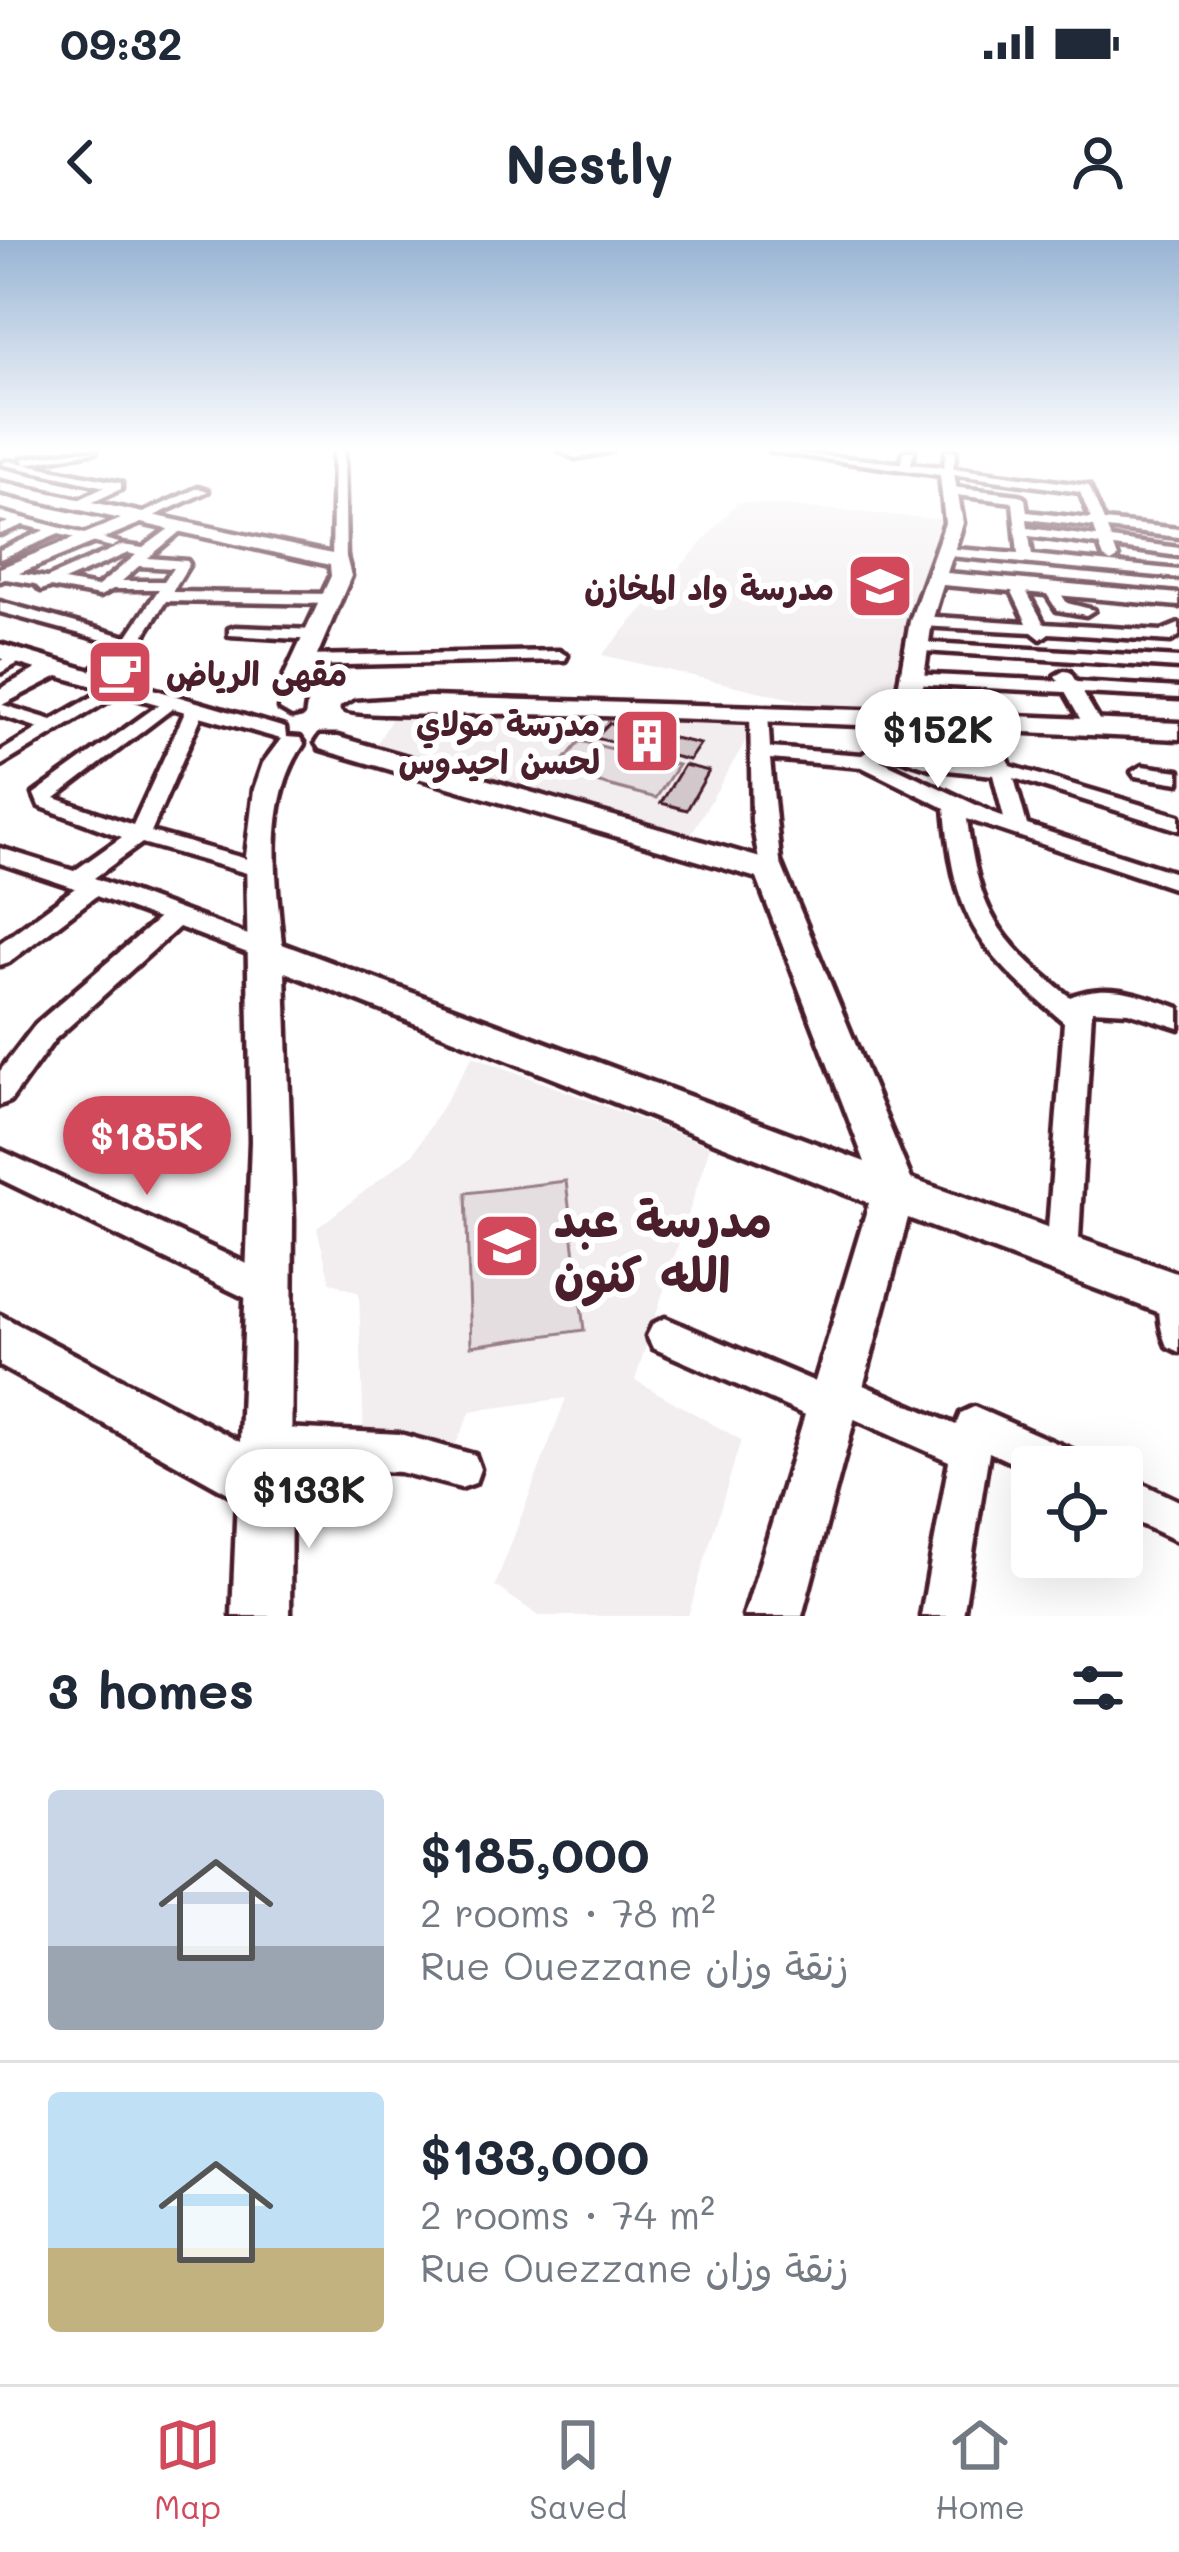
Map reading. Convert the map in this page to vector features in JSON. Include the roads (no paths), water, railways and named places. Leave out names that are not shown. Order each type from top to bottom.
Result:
[{"type":"street","points":[[126,515],[339,561]]},
{"type":"street","points":[[1,568],[144,515]]},
{"type":"street","points":[[297,732],[292,691],[335,593],[339,515]]},
{"type":"street","points":[[866,761],[888,748],[916,716],[911,679],[916,647],[954,515]]},
{"type":"street","points":[[1021,515],[1025,559]]},
{"type":"street","points":[[1097,515],[1120,595]]},
{"type":"street","points":[[0,516],[183,565],[131,643],[93,678]]},
{"type":"street","points":[[0,530],[22,521]]},
{"type":"street","points":[[1023,523],[1100,524],[1179,533]]},
{"type":"street","points":[[1023,523],[1105,542],[1179,552]]},
{"type":"street","points":[[115,585],[178,526]]},
{"type":"street","points":[[1,568],[59,529]]},
{"type":"street","points":[[0,606],[127,548]]},
{"type":"street","points":[[944,552],[1179,574]]},
{"type":"street","points":[[1,568],[91,594],[115,585],[335,593]]},
{"type":"street","points":[[935,578],[1179,600]]},
{"type":"street","points":[[1016,585],[1093,725]]},
{"type":"street","points":[[1050,588],[1062,607],[1086,610]]},
{"type":"street","points":[[0,606],[131,643]]},
{"type":"street","points":[[916,647],[1179,662],[1175,632],[921,621]]},
{"type":"street","points":[[235,632],[316,635]]},
{"type":"street","points":[[303,661],[559,656]]},
{"type":"street","points":[[7,659],[57,667],[297,732],[579,820],[770,871]]},
{"type":"street","points":[[0,699],[57,667]]},
{"type":"street","points":[[911,679],[1179,693]]},
{"type":"street","points":[[0,760],[120,686]]},
{"type":"street","points":[[297,732],[358,728],[337,704]]},
{"type":"street","points":[[261,1616],[272,1080],[264,871],[270,767],[297,732],[337,704],[916,716],[1179,731]]},
{"type":"street","points":[[0,956],[139,835],[184,705]]},
{"type":"street","points":[[184,705],[53,783],[44,794],[46,802],[264,871]]},
{"type":"street","points":[[0,709],[54,727]]},
{"type":"street","points":[[759,712],[761,797],[770,871],[884,1153],[893,1193],[773,1616]]},
{"type":"street","points":[[988,721],[1018,830]]},
{"type":"street","points":[[888,748],[930,762],[1004,769],[1179,823]]},
{"type":"street","points":[[763,753],[866,761],[955,808],[1179,882]]},
{"type":"street","points":[[907,784],[930,762]]},
{"type":"street","points":[[1142,772],[1179,777]]},
{"type":"street","points":[[955,808],[962,882],[972,908],[999,954],[1074,1015]]},
{"type":"street","points":[[1,857],[177,916],[1062,1255],[1178,1309]]},
{"type":"street","points":[[0,1093],[45,1032],[177,916]]},
{"type":"street","points":[[1062,1255],[1074,1015],[1079,1004],[1092,997],[1179,1018]]},
{"type":"street","points":[[0,1164],[268,1291]]},
{"type":"street","points":[[665,1336],[968,1450]]},
{"type":"street","points":[[0,1340],[264,1465],[400,1453],[461,1469]]},
{"type":"street","points":[[942,1616],[971,1430],[980,1426],[1021,1446]]},
{"type":"street","points":[[1143,1504],[1179,1522]]},
{"type":"place","name":"مدرسة واد المخازن","points":[[880,586]]},
{"type":"place","name":"مقهى الرياض","points":[[120,672]]},
{"type":"place","name":"مدرسة مولاي لحسن احيدوس","points":[[647,741]]},
{"type":"place","name":"مدرسة عبد الله كنون","points":[[507,1246]]}]
